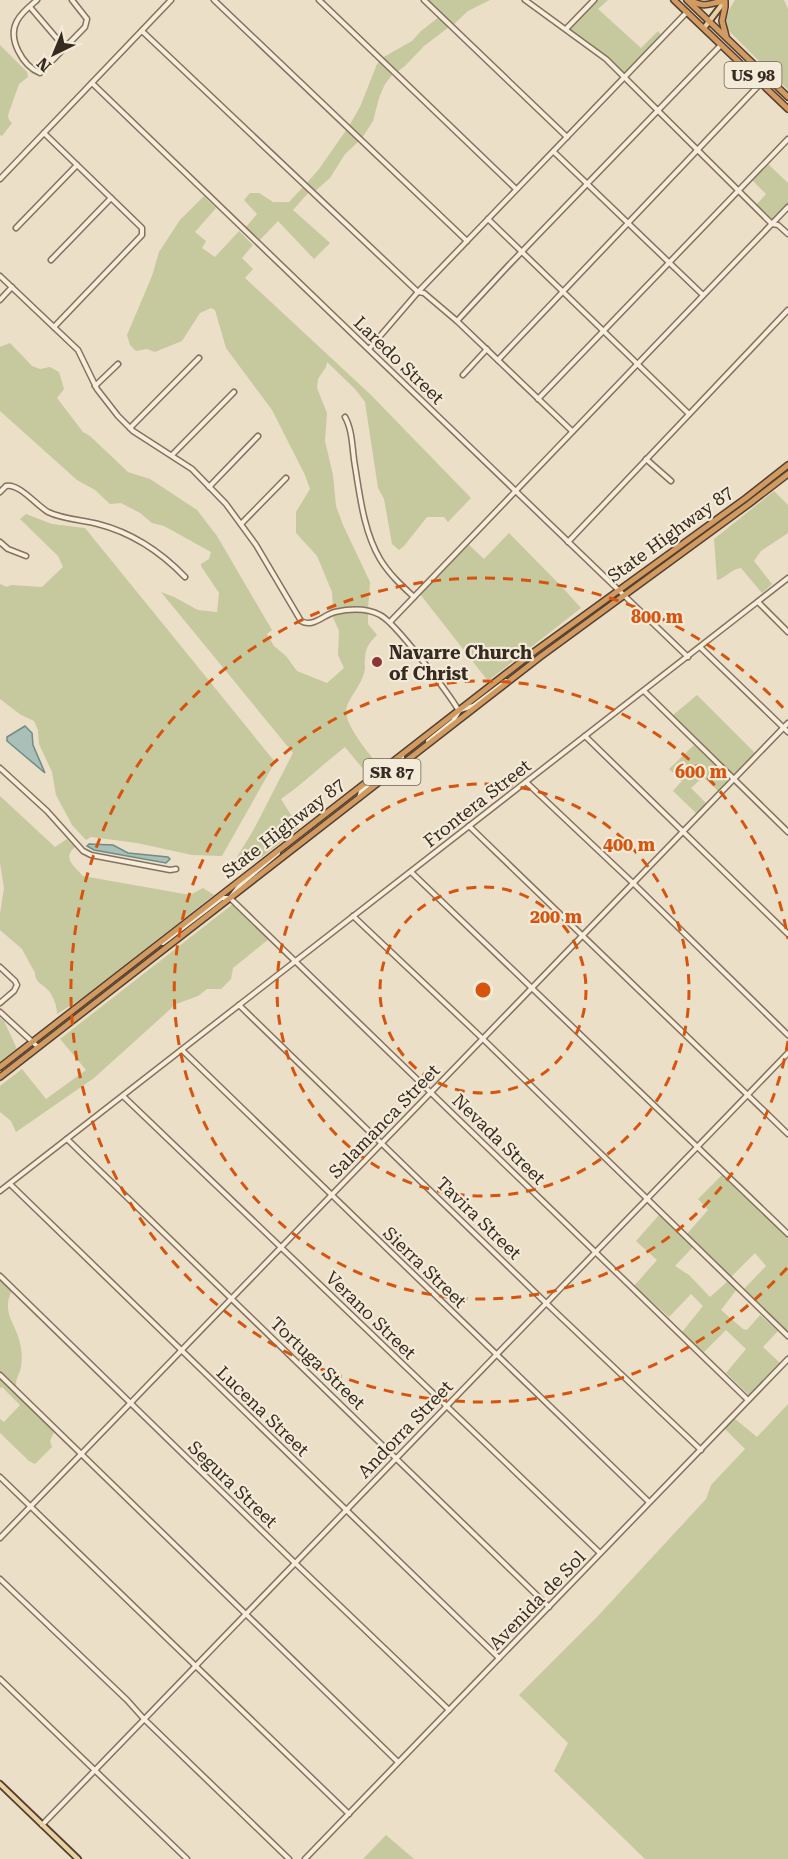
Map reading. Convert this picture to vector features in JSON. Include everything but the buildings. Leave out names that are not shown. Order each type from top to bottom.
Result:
[{"type":"highway","name":"US 98","points":[[674,0],[788,109]]},
{"type":"highway","name":"US 98","points":[[688,0],[788,97]]},
{"type":"highway","points":[[688,0],[700,5],[725,1],[722,21],[726,38]]},
{"type":"highway","name":"State Highway 87","points":[[0,1067],[459,711],[788,465]]},
{"type":"highway","name":"SR 87","points":[[0,1077],[523,670],[788,474]]},
{"type":"main road","points":[[704,28],[725,1]]},
{"type":"main road","points":[[0,1784],[78,1859]]},
{"type":"street","points":[[37,0],[18,19],[15,28],[16,47],[33,69],[40,72],[85,27],[87,21],[72,0]]},
{"type":"street","points":[[0,179],[171,0]]},
{"type":"street","points":[[214,0],[467,241]]},
{"type":"street","points":[[319,0],[516,189]]},
{"type":"street","points":[[424,0],[567,137]]},
{"type":"street","points":[[525,0],[593,48],[772,224],[778,225],[788,234]]},
{"type":"street","points":[[566,29],[594,0]]},
{"type":"street","points":[[30,7],[65,48]]},
{"type":"street","points":[[369,349],[418,292],[687,12]]},
{"type":"street","points":[[142,31],[418,292],[424,293],[457,321],[572,431]]},
{"type":"street","points":[[457,321],[721,45]]},
{"type":"street","name":"Laredo Street","points":[[92,83],[688,657]]},
{"type":"street","points":[[498,360],[761,83]]},
{"type":"street","points":[[44,133],[141,226],[142,235],[54,327]]},
{"type":"street","points":[[538,399],[788,139]]},
{"type":"street","points":[[554,152],[703,295]]},
{"type":"street","points":[[16,228],[77,165]]},
{"type":"street","points":[[51,260],[111,198]]},
{"type":"street","points":[[390,622],[788,207]]},
{"type":"street","points":[[489,219],[689,414]]},
{"type":"street","points":[[0,276],[78,350],[95,386],[112,410],[130,428],[192,469],[209,486],[256,545],[301,621],[306,624],[310,623],[330,613],[361,610],[376,613],[390,622],[459,711]]},
{"type":"street","points":[[0,300],[12,287]]},
{"type":"street","points":[[568,542],[788,310]]},
{"type":"street","points":[[463,375],[487,349]]},
{"type":"street","points":[[130,428],[199,358]]},
{"type":"street","points":[[95,386],[118,364]]},
{"type":"street","points":[[171,455],[234,392]]},
{"type":"street","points":[[345,417],[349,424],[356,474],[370,538],[387,569],[414,597]]},
{"type":"street","points":[[209,486],[258,436]]},
{"type":"street","points":[[646,459],[671,481]]},
{"type":"street","points":[[241,524],[286,478]]},
{"type":"street","points":[[0,492],[6,486],[14,486],[50,513],[128,534],[161,554],[185,577]]},
{"type":"street","points":[[0,542],[8,549],[26,556]]},
{"type":"street","name":"Frontera Street","points":[[0,1191],[788,578]]},
{"type":"street","points":[[758,602],[788,632]]},
{"type":"street","points":[[700,647],[788,732]]},
{"type":"street","points":[[412,757],[453,721],[459,711],[473,706],[523,670]]},
{"type":"street","points":[[644,691],[788,832]]},
{"type":"street","name":"Salamanca Street","points":[[0,1538],[788,723]]},
{"type":"street","points":[[585,736],[788,934]]},
{"type":"street","points":[[359,798],[361,791],[409,750]]},
{"type":"street","points":[[0,768],[47,811],[83,851],[91,855],[170,870],[176,869]]},
{"type":"street","points":[[526,782],[788,1035]]},
{"type":"street","points":[[469,826],[788,1134]]},
{"type":"street","points":[[154,947],[169,940],[222,898],[230,898],[240,885],[273,859],[285,846]]},
{"type":"street","points":[[411,872],[788,1234]]},
{"type":"street","name":"Nevada Street","points":[[230,898],[748,1400]]},
{"type":"street","points":[[353,916],[483,1039],[788,1336]]},
{"type":"street","points":[[0,967],[15,981],[16,985],[15,991],[0,1003]]},
{"type":"street","name":"Tavira Street","points":[[239,1005],[701,1450]]},
{"type":"street","points":[[0,1012],[38,1047]]},
{"type":"street","name":"Sierra Street","points":[[182,1050],[650,1502]]},
{"type":"street","name":"Andorra Street","points":[[42,1825],[395,1457],[788,1053]]},
{"type":"street","name":"Verano Street","points":[[123,1096],[600,1553]]},
{"type":"street","name":"Tortuga Street","points":[[67,1139],[549,1606]]},
{"type":"street","name":"Lucena Street","points":[[10,1184],[499,1658]]},
{"type":"street","name":"Segura Street","points":[[0,1276],[449,1710]]},
{"type":"street","name":"Avenida de Sol","points":[[305,1859],[788,1359]]},
{"type":"street","points":[[0,1375],[398,1762]]},
{"type":"street","points":[[0,1477],[349,1814]]},
{"type":"street","points":[[0,1579],[290,1859]]},
{"type":"street","points":[[0,1678],[187,1859]]},
{"type":"green space","points":[[427,0],[490,0],[468,11],[453,25]]},
{"type":"green space","points":[[597,0],[608,0],[598,9],[641,48],[658,31],[661,35],[624,74],[594,47],[569,29]]},
{"type":"green space","points":[[735,0],[784,0],[788,9],[788,90],[727,29],[726,21]]},
{"type":"green space","points":[[439,17],[449,27],[424,46],[397,72],[382,58],[412,41]]},
{"type":"green space","points":[[0,45],[27,72],[28,77],[19,84],[8,115],[12,123],[2,136],[0,135]]},
{"type":"green space","points":[[380,61],[393,74],[385,84],[373,121],[362,138],[349,126]]},
{"type":"green space","points":[[347,129],[359,141],[345,154],[330,178],[314,192],[306,184]]},
{"type":"green space","points":[[767,163],[788,183],[788,205],[772,221],[756,205],[766,194],[751,179]]},
{"type":"green space","points":[[303,187],[309,192],[293,210],[330,243],[314,259],[278,221],[259,241],[245,228],[257,214],[244,200],[250,193],[259,193],[273,202],[289,202]]},
{"type":"green space","points":[[204,196],[216,208],[195,232],[206,241],[202,248],[215,257],[239,231],[253,245],[242,258],[253,269],[245,278],[371,395],[471,498],[448,522],[444,517],[427,517],[399,550],[392,544],[384,499],[378,488],[365,402],[327,362],[318,379],[317,388],[327,413],[325,441],[333,475],[336,506],[370,582],[368,609],[330,611],[333,608],[332,592],[317,556],[296,533],[296,512],[310,489],[305,475],[272,410],[226,348],[215,310],[211,308],[200,313],[182,341],[155,352],[147,349],[136,351],[130,345],[127,335],[152,276],[159,252],[180,220]]},
{"type":"green space","points":[[10,343],[32,366],[40,369],[50,367],[59,372],[64,389],[57,398],[83,432],[128,472],[150,479],[197,510],[217,536],[272,630],[267,634],[274,646],[286,656],[297,671],[327,683],[344,668],[338,655],[339,631],[332,615],[368,613],[368,624],[377,635],[367,649],[364,673],[347,706],[346,713],[352,729],[379,766],[368,775],[345,747],[281,799],[299,828],[262,857],[245,866],[237,857],[293,753],[161,592],[198,610],[217,612],[219,593],[201,566],[209,559],[211,552],[164,526],[152,523],[140,513],[121,503],[110,504],[95,490],[77,480],[0,411],[0,347]]},
{"type":"green space","points":[[774,491],[788,505],[788,533],[761,551],[754,561],[772,584],[762,593],[741,568],[717,580],[714,539]]},
{"type":"green space","points":[[26,514],[52,524],[85,528],[275,762],[222,856],[192,855],[137,843],[91,837],[86,840],[72,825],[56,795],[52,772],[39,744],[38,730],[34,721],[21,715],[0,699],[0,584],[7,587],[11,585],[42,587],[63,567],[58,556],[20,519]]},
{"type":"green space","points":[[509,533],[581,608],[488,681],[420,594],[468,544],[484,559]]},
{"type":"green space","points":[[697,695],[756,754],[734,777],[672,716]]},
{"type":"green space","points":[[694,745],[731,780],[719,792],[703,777],[691,788],[707,804],[697,814],[673,791],[682,781],[669,769]]},
{"type":"green space","points":[[0,796],[55,847],[67,839],[75,847],[69,858],[83,876],[190,895],[203,888],[214,895],[81,999],[57,1014],[52,996],[36,979],[22,949],[0,930],[4,888],[0,863]]},
{"type":"green space","points":[[233,904],[269,939],[233,968],[231,979],[221,989],[207,989],[198,996],[176,1004],[94,1078],[16,1132],[11,1121],[0,1112],[0,1086],[22,1069],[46,1099],[86,1070],[60,1039]]},
{"type":"green space","points":[[0,1018],[4,1021],[17,1049],[0,1062]]},
{"type":"green space","points":[[723,1174],[788,1237],[788,1333],[743,1290],[766,1266],[755,1253],[731,1277],[686,1235],[708,1210],[698,1199]]},
{"type":"green space","points":[[659,1215],[693,1247],[675,1266],[689,1275],[710,1297],[728,1281],[737,1289],[721,1310],[743,1329],[747,1330],[760,1315],[778,1331],[763,1347],[781,1364],[750,1396],[726,1373],[746,1349],[726,1330],[704,1352],[682,1332],[703,1306],[691,1294],[669,1317],[634,1286],[657,1260],[636,1241]]},
{"type":"green space","points":[[0,1279],[12,1290],[8,1306],[9,1313],[21,1348],[22,1362],[16,1381],[17,1390],[0,1372]]},
{"type":"green space","points":[[0,1378],[54,1432],[50,1441],[52,1447],[35,1464],[0,1433],[0,1419],[4,1422],[20,1405],[2,1387],[0,1388]]},
{"type":"green space","points":[[788,1404],[788,1859],[645,1859],[554,1771],[568,1743],[519,1695],[597,1617],[706,1499],[711,1485],[745,1449],[724,1428],[734,1418],[757,1437]]},
{"type":"green space","points":[[386,1835],[414,1859],[363,1859]]},
{"type":"water","points":[[25,726],[32,733],[33,745],[45,773],[7,741],[7,737]]},
{"type":"water","points":[[89,844],[113,845],[128,853],[170,859],[166,863],[94,850],[87,846]]},
{"type":"place","name":"Navarre Church of Christ","points":[[377,662]]}]
